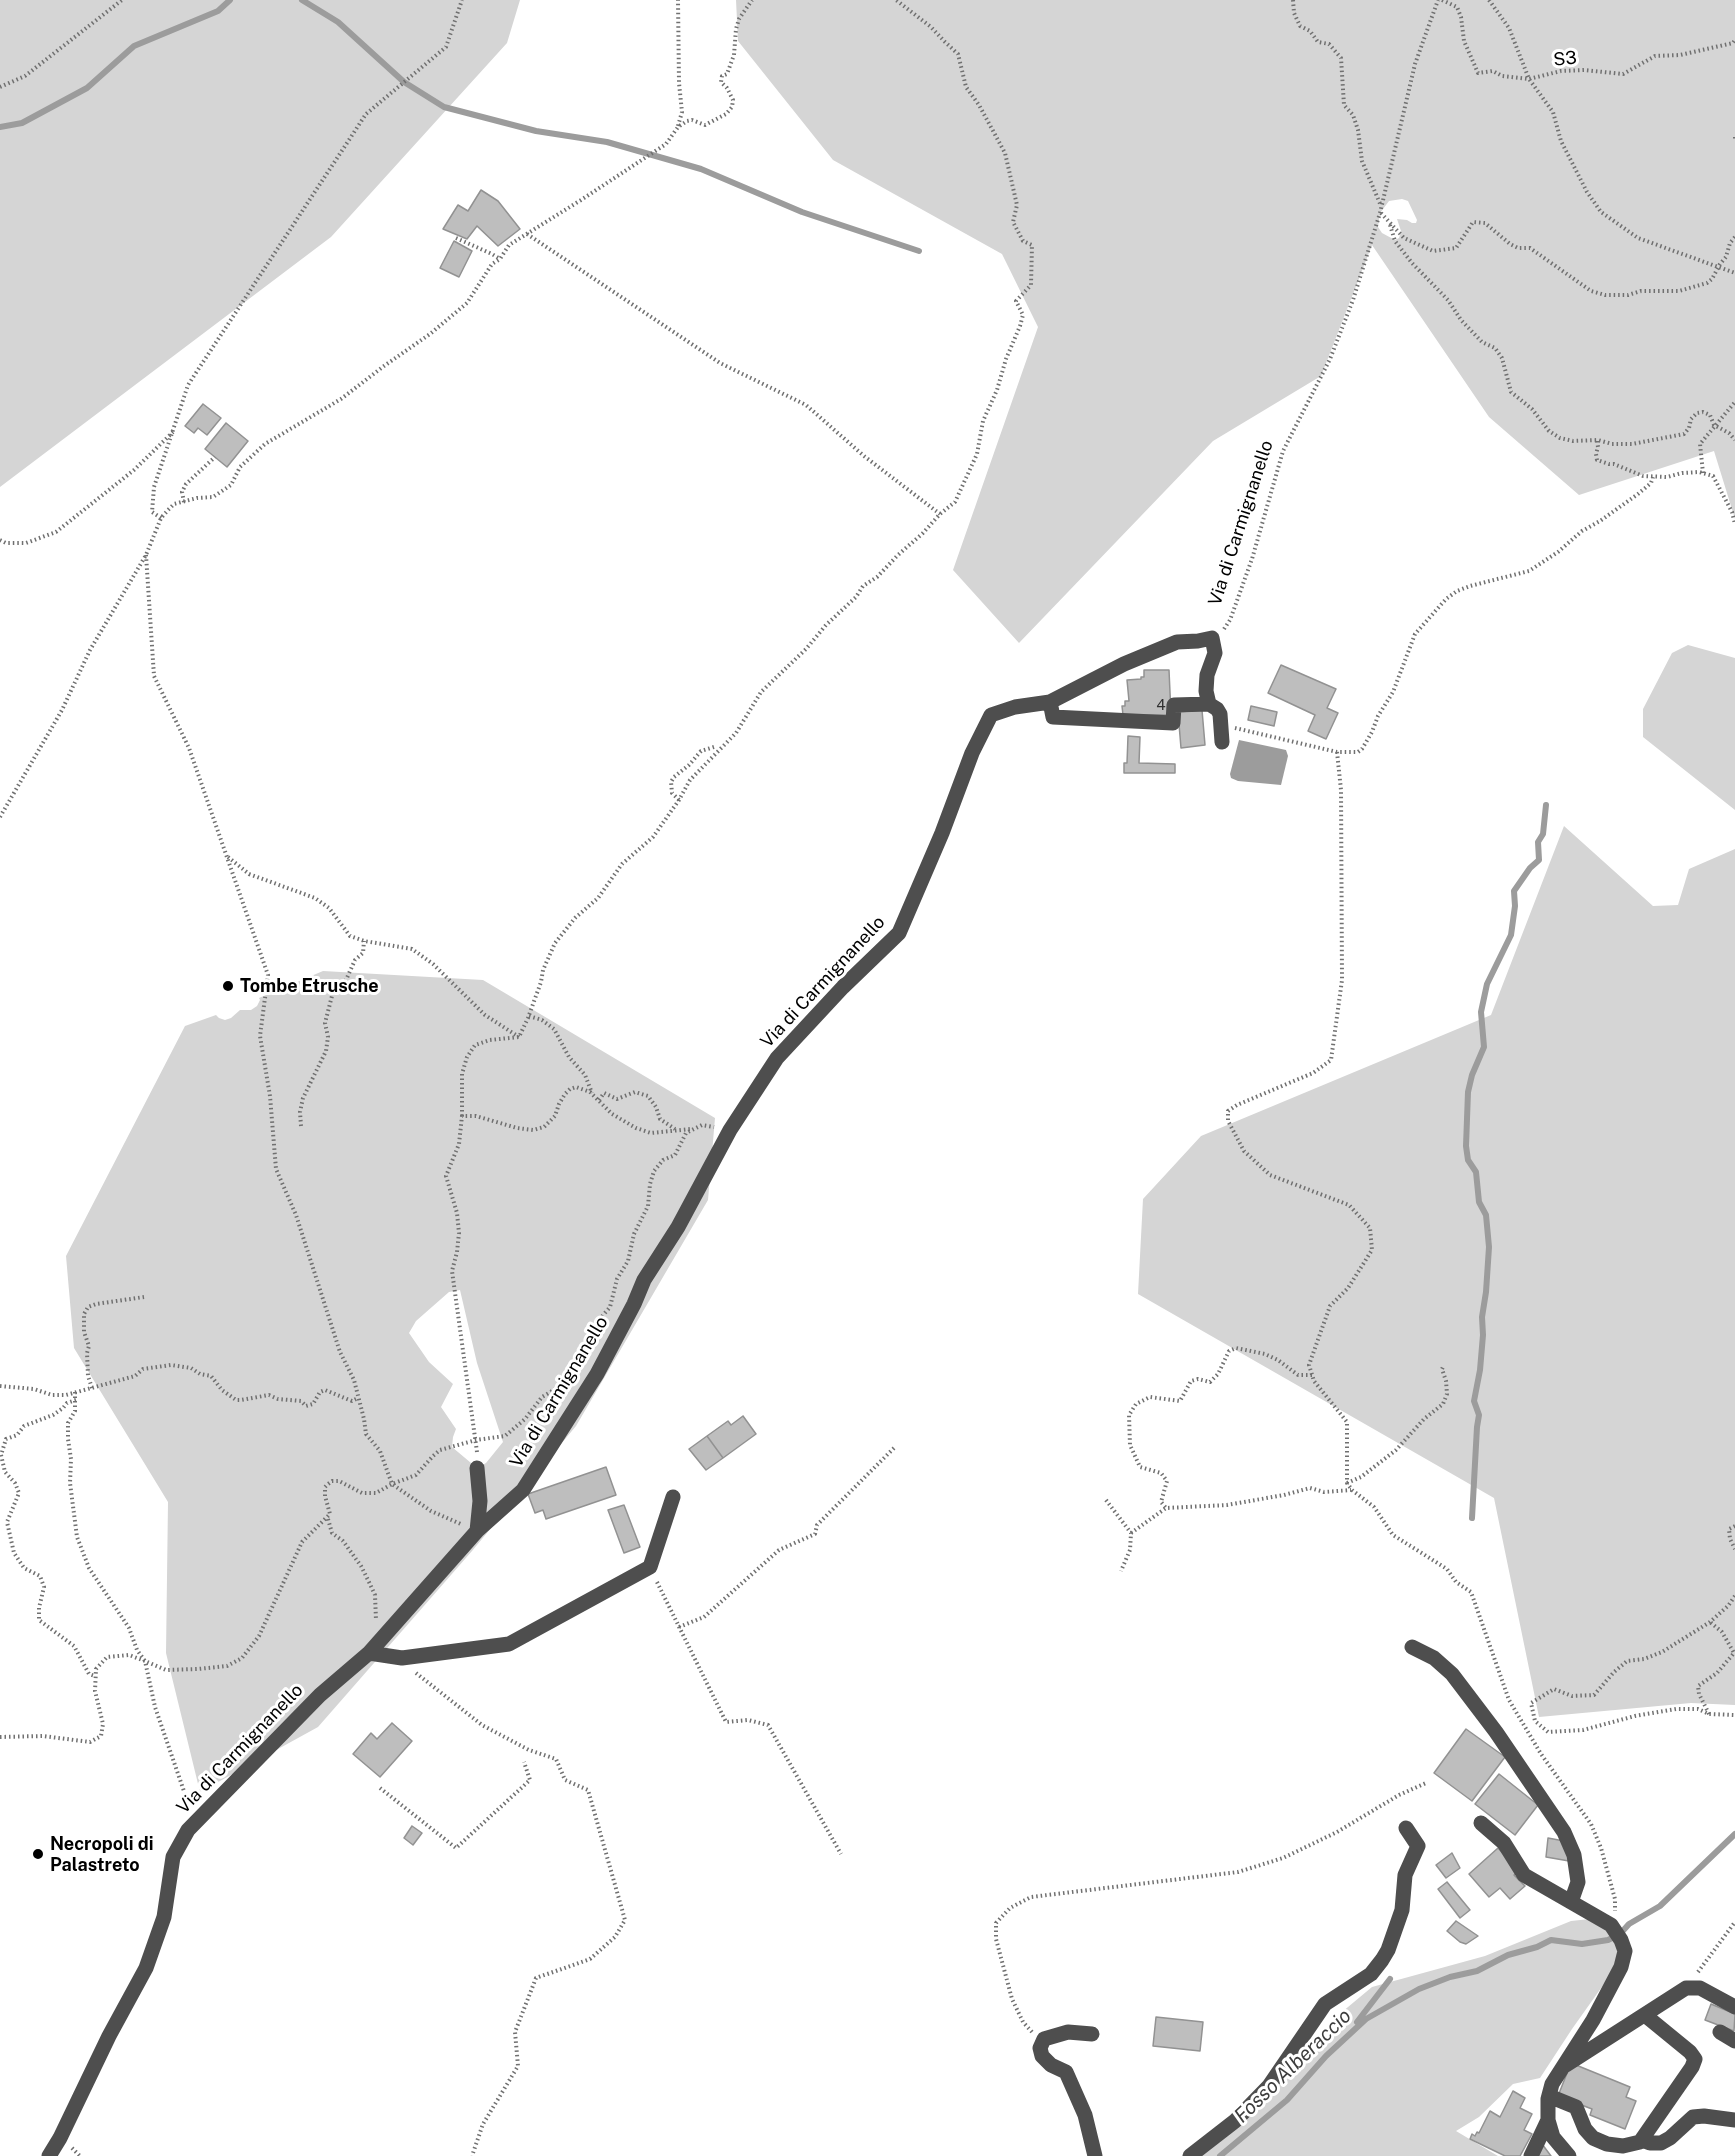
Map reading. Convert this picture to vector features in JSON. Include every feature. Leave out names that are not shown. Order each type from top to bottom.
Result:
[{"type":"street","name":"Via di Carmignanello","points":[[49,2156],[60,2138],[108,2036],[146,1968],[164,1917],[173,1857],[188,1830],[320,1695],[369,1653],[477,1531],[523,1490],[597,1374],[644,1280],[678,1227],[730,1130],[777,1058],[843,987],[899,933],[942,833],[972,753],[991,715],[1014,707],[1050,702],[1124,664],[1177,642],[1198,642],[1212,638]]},
{"type":"street","points":[[1209,704],[1206,680],[1215,653],[1212,638]]},
{"type":"street","points":[[1050,702],[1053,717],[1173,723],[1174,705],[1209,704],[1217,709],[1222,742]]},
{"type":"street","points":[[477,1468],[480,1501],[477,1531]]},
{"type":"street","points":[[369,1653],[402,1658],[509,1644],[650,1567],[673,1497]]},
{"type":"street","points":[[1412,1647],[1434,1658],[1452,1674],[1497,1732],[1564,1832],[1574,1855],[1578,1882],[1571,1902]]},
{"type":"street","points":[[1481,1823],[1504,1843],[1524,1875],[1616,1931],[1625,1951],[1621,1967],[1552,2084],[1548,2120],[1553,2137],[1569,2156]]},
{"type":"street","points":[[1190,2156],[1235,2121],[1269,2086],[1325,2004],[1371,1974],[1382,1960],[1388,1950],[1402,1910],[1405,1875],[1418,1846],[1406,1827]]},
{"type":"street","points":[[1564,2067],[1686,1988],[1700,1988],[1735,2007]]},
{"type":"street","points":[[1549,2096],[1575,2107],[1585,2129],[1593,2138],[1607,2144],[1623,2146],[1640,2142],[1692,2067],[1695,2059],[1690,2052],[1646,2016]]},
{"type":"street","points":[[1092,2034],[1068,2032],[1044,2039],[1040,2048],[1042,2056],[1051,2065],[1066,2072],[1085,2115],[1095,2156]]},
{"type":"street","points":[[1720,2032],[1735,2041]]},
{"type":"street","points":[[1642,2140],[1661,2142],[1670,2138],[1693,2117],[1735,2120]]},
{"type":"street","points":[[1531,2156],[1548,2120]]},
{"type":"path","points":[[0,87],[25,76],[122,0]]},
{"type":"path","points":[[160,519],[152,512],[154,488],[188,384],[366,114],[446,47],[462,0]]},
{"type":"path","points":[[0,817],[62,710],[90,650],[146,555],[160,519],[174,504],[197,498],[213,497],[231,485],[240,467],[265,444],[341,399],[430,334],[467,303],[492,264],[500,259],[509,245],[666,144],[678,127],[682,112],[679,83],[678,0]]},
{"type":"path","points":[[678,127],[692,120],[705,125],[710,124],[721,118],[732,106],[733,100],[721,82],[722,76],[726,74],[734,55],[739,19],[752,0]]},
{"type":"path","points":[[519,1037],[529,1016],[543,970],[555,943],[575,918],[598,898],[622,864],[653,837],[680,800],[690,780],[736,733],[762,692],[856,597],[862,586],[877,577],[955,502],[977,454],[983,421],[997,390],[1023,315],[1016,301],[1031,285],[1032,245],[1023,240],[1013,222],[1017,205],[1005,153],[979,105],[966,87],[958,54],[931,27],[896,0]]},
{"type":"path","points":[[1293,0],[1294,13],[1300,26],[1310,31],[1318,42],[1329,44],[1341,58],[1344,105],[1353,115],[1358,130],[1362,161],[1381,207]]},
{"type":"path","name":"Via di Carmignanello","points":[[1212,638],[1220,635],[1230,620],[1252,559],[1283,451],[1330,359],[1353,300],[1380,213],[1415,64],[1440,0]]},
{"type":"path","name":"S3","points":[[1440,0],[1457,7],[1464,41],[1478,73],[1493,71],[1502,76],[1528,79],[1561,71],[1584,70],[1623,74],[1654,56],[1680,55],[1733,44],[1735,40]]},
{"type":"path","points":[[1489,0],[1509,28],[1528,79],[1554,112],[1561,141],[1587,192],[1601,212],[1638,238],[1735,273]]},
{"type":"path","points":[[1380,213],[1404,238],[1433,251],[1456,248],[1473,222],[1485,223],[1510,244],[1518,248],[1530,248],[1583,286],[1599,294],[1623,295],[1641,291],[1679,291],[1707,283],[1726,257],[1730,243],[1735,237]]},
{"type":"path","points":[[1390,225],[1395,240],[1412,263],[1448,300],[1461,320],[1482,342],[1495,348],[1502,358],[1510,392],[1532,409],[1549,431],[1560,438],[1574,441],[1598,440],[1612,444],[1632,444],[1684,434],[1689,428],[1691,419],[1697,413],[1703,412],[1710,415],[1714,425],[1729,433],[1735,440]]},
{"type":"path","points":[[527,234],[720,363],[806,405],[857,450],[940,514]]},
{"type":"path","points":[[456,238],[500,259]]},
{"type":"path","points":[[1703,473],[1700,444],[1735,402]]},
{"type":"path","points":[[0,540],[6,543],[26,543],[56,532],[134,470],[173,432]]},
{"type":"path","points":[[1597,441],[1597,460],[1614,464],[1643,476],[1667,477],[1682,473],[1703,473],[1713,476],[1732,512],[1735,524]]},
{"type":"path","points":[[184,502],[182,492],[186,484],[215,457]]},
{"type":"path","points":[[1220,721],[1229,726],[1337,752],[1352,753],[1362,749],[1393,692],[1415,634],[1446,599],[1470,586],[1529,571],[1558,552],[1582,531],[1630,500],[1651,483],[1653,477]]},
{"type":"path","points":[[146,555],[154,676],[189,748],[268,975],[260,1036],[270,1096],[276,1169],[296,1215],[340,1352],[354,1380],[366,1434],[380,1451],[392,1484],[432,1511],[477,1531]]},
{"type":"path","points":[[680,800],[672,793],[674,777],[701,751],[714,747]]},
{"type":"path","points":[[1337,752],[1341,790],[1342,980],[1331,1060],[1313,1073],[1237,1105],[1228,1111],[1228,1121],[1244,1151],[1270,1175],[1349,1205],[1370,1228],[1372,1251],[1348,1287],[1330,1306],[1309,1365],[1314,1381],[1347,1422],[1347,1483],[1374,1508],[1393,1535],[1446,1569],[1456,1582],[1471,1593],[1509,1700],[1541,1754],[1591,1824],[1601,1848],[1615,1899],[1616,1931]]},
{"type":"path","points":[[227,857],[249,874],[315,897],[329,908],[350,936],[364,941],[412,949],[433,964],[485,1015],[519,1037]]},
{"type":"path","points":[[301,1126],[300,1112],[303,1098],[326,1051],[328,1037],[325,1023],[333,992],[346,980],[355,960],[363,953],[364,941]]},
{"type":"path","points":[[529,1016],[542,1020],[554,1029],[569,1057],[585,1075],[592,1094]]},
{"type":"path","points":[[476,1440],[452,1271],[459,1233],[457,1213],[446,1176],[459,1144],[462,1074],[467,1057],[475,1045],[490,1040],[519,1037]]},
{"type":"path","points":[[462,1116],[476,1116],[517,1128],[533,1130],[544,1127],[555,1116],[559,1104],[570,1089],[576,1087],[592,1094],[612,1114],[651,1133],[695,1128]]},
{"type":"path","points":[[599,1101],[604,1093],[617,1099],[634,1092],[648,1095],[660,1119],[675,1129]]},
{"type":"path","points":[[0,1737],[43,1736],[90,1742],[101,1736],[103,1724],[95,1691],[96,1669],[107,1656],[129,1655],[166,1670],[227,1666],[242,1658],[259,1636],[302,1542],[328,1519],[330,1514],[325,1487],[332,1481],[347,1484],[362,1493],[371,1494],[416,1474],[440,1450],[476,1440],[505,1436],[525,1419],[542,1397],[572,1379],[599,1320],[610,1307],[617,1279],[628,1261],[634,1234],[648,1206],[654,1171],[663,1160],[675,1155],[686,1133],[695,1128],[702,1125],[730,1130]]},
{"type":"path","points":[[92,1388],[88,1376],[89,1346],[84,1332],[84,1314],[88,1307],[96,1304],[144,1297]]},
{"type":"path","points":[[1166,1508],[1161,1502],[1167,1481],[1161,1473],[1140,1467],[1130,1445],[1129,1415],[1136,1404],[1150,1397],[1180,1401],[1191,1381],[1198,1379],[1210,1382],[1218,1374],[1229,1351],[1236,1348],[1265,1354],[1278,1360],[1298,1375],[1312,1375]]},
{"type":"path","points":[[0,1386],[34,1389],[52,1395],[92,1388],[135,1376],[143,1369],[171,1365],[191,1368],[200,1374],[211,1376],[222,1390],[241,1401],[269,1395],[278,1399],[301,1401],[306,1406],[313,1404],[320,1392],[325,1390],[352,1401],[358,1398]]},
{"type":"path","points":[[1347,1483],[1361,1477],[1396,1450],[1424,1419],[1443,1404],[1447,1394],[1442,1369],[1444,1365]]},
{"type":"path","points":[[75,1392],[75,1410],[68,1423],[68,1439],[71,1460],[70,1483],[77,1537],[88,1568],[129,1628],[137,1650],[145,1661],[155,1707],[187,1800],[188,1830]]},
{"type":"path","points":[[76,1400],[67,1403],[53,1415],[24,1426],[16,1435],[6,1439],[1,1455],[5,1472],[15,1483],[19,1493],[8,1522],[14,1553],[24,1568],[40,1576],[44,1587],[39,1620],[74,1646],[89,1674],[96,1677]]},
{"type":"path","points":[[679,1627],[704,1617],[779,1550],[815,1534],[817,1525],[894,1448]]},
{"type":"path","points":[[1131,1533],[1166,1508],[1227,1505],[1310,1488],[1324,1492],[1352,1490]]},
{"type":"path","points":[[1106,1500],[1131,1533],[1130,1550],[1121,1571]]},
{"type":"path","points":[[328,1519],[332,1533],[343,1541],[369,1581],[375,1595],[377,1629],[383,1637]]},
{"type":"path","points":[[1735,1526],[1729,1529],[1730,1539],[1735,1549]]},
{"type":"path","points":[[650,1567],[726,1722],[748,1720],[768,1725],[841,1854]]},
{"type":"path","points":[[1735,1596],[1728,1606],[1710,1622],[1662,1652],[1644,1659],[1627,1661],[1594,1695],[1572,1696],[1554,1689],[1531,1703],[1535,1721],[1548,1732],[1583,1730],[1635,1716],[1676,1709],[1698,1709],[1709,1714],[1735,1715]]},
{"type":"path","points":[[1709,1714],[1699,1694],[1698,1686],[1717,1672],[1734,1653],[1722,1632],[1710,1622]]},
{"type":"path","points":[[397,1657],[482,1725],[529,1750],[556,1759],[565,1780],[588,1791],[626,1920],[615,1937],[590,1959],[536,1978],[515,2032],[518,2066],[483,2124],[472,2156]]},
{"type":"path","points":[[380,1788],[456,1848],[530,1780],[524,1762]]},
{"type":"path","points":[[1042,2043],[1023,2022],[1012,1998],[996,1939],[996,1923],[1010,1908],[1031,1897],[1238,1872],[1282,1858],[1310,1845],[1426,1783]]},
{"type":"path","points":[[1686,1988],[1735,1922]]},
{"type":"shaded area","points":[[0,0],[520,0],[507,43],[331,237],[0,487]]},
{"type":"shaded area","points":[[736,0],[1735,0],[1735,519],[1714,451],[1579,495],[1489,417],[1372,245],[1321,376],[1213,441],[1019,643],[953,570],[1038,327],[1002,254],[833,160],[738,41]],"holes":[[[1402,199],[1408,201],[1417,220],[1416,223],[1397,219],[1401,231],[1399,238],[1395,240],[1382,233],[1378,227],[1380,213],[1389,201]]]},
{"type":"shaded area","points":[[1688,645],[1735,658],[1735,810],[1643,737],[1643,709],[1672,653]]},
{"type":"shaded area","points":[[1239,740],[1286,750],[1288,756],[1281,785],[1238,781],[1231,778],[1230,774]]},
{"type":"shaded area","points":[[1564,826],[1653,906],[1678,905],[1689,869],[1735,849],[1735,1705],[1691,1703],[1539,1717],[1494,1498],[1138,1294],[1143,1199],[1201,1136],[1491,1015]]},
{"type":"shaded area","points":[[323,971],[483,980],[715,1118],[708,1200],[576,1426],[472,1551],[318,1727],[200,1792],[166,1653],[168,1502],[74,1348],[66,1256],[185,1026],[216,1015],[225,1020],[231,1018],[240,1010],[251,1010],[257,1006],[259,998]],"holes":[[[460,1290],[477,1363],[503,1442],[486,1463],[477,1468],[452,1447],[456,1429],[441,1407],[453,1384],[429,1362],[409,1333],[416,1321],[449,1292]]]},
{"type":"shaded area","points":[[1590,1919],[1614,1933],[1618,1942],[1616,1967],[1540,2078],[1513,2084],[1479,2117],[1456,2131],[1498,2156],[1198,2156],[1257,2099],[1303,2063],[1330,2022],[1372,1987],[1485,1956],[1571,1921]]},
{"type":"building","points":[[481,190],[498,201],[520,229],[498,246],[477,226],[467,239],[443,229],[458,205],[468,211]]},
{"type":"building","points":[[454,241],[472,251],[459,277],[440,268]]},
{"type":"building","points":[[203,404],[221,418],[207,435],[198,428],[194,433],[185,426]]},
{"type":"building","points":[[226,423],[248,441],[227,467],[205,449]]},
{"type":"building","points":[[1281,665],[1336,689],[1327,708],[1338,713],[1326,739],[1308,731],[1315,715],[1268,693]]},
{"type":"building","points":[[1144,670],[1169,670],[1171,715],[1123,715],[1122,706],[1125,706],[1125,701],[1129,701],[1127,680],[1141,679],[1144,677]]},
{"type":"building","points":[[1251,706],[1277,712],[1274,726],[1248,720]]},
{"type":"building","points":[[1202,710],[1205,745],[1181,748],[1178,712]]},
{"type":"building","points":[[1128,736],[1140,737],[1139,763],[1175,764],[1175,773],[1124,773],[1124,763],[1127,763]]},
{"type":"building","points":[[743,1416],[756,1434],[723,1458],[707,1436],[728,1421],[731,1425]]},
{"type":"building","points":[[707,1436],[723,1458],[706,1470],[689,1449]]},
{"type":"building","points":[[606,1467],[616,1495],[546,1519],[543,1510],[535,1513],[528,1494]]},
{"type":"building","points":[[624,1505],[640,1547],[624,1553],[608,1510]]},
{"type":"building","points":[[392,1723],[412,1741],[380,1777],[353,1754],[371,1733],[377,1739]]},
{"type":"building","points":[[1466,1729],[1505,1757],[1472,1801],[1434,1773]]},
{"type":"building","points":[[1499,1774],[1538,1805],[1515,1835],[1475,1804]]},
{"type":"building","points":[[412,1826],[422,1833],[413,1845],[404,1838]]},
{"type":"building","points":[[1548,1838],[1564,1841],[1569,1861],[1546,1857]]},
{"type":"building","points":[[1498,1848],[1519,1871],[1514,1875],[1525,1886],[1510,1899],[1500,1888],[1489,1897],[1469,1874]]},
{"type":"building","points":[[1452,1853],[1460,1868],[1446,1878],[1436,1865]]},
{"type":"building","points":[[1447,1882],[1470,1910],[1460,1918],[1438,1889]]},
{"type":"building","points":[[1456,1921],[1478,1936],[1466,1944],[1460,1942],[1447,1931]]},
{"type":"building","points":[[1711,2004],[1735,2014],[1734,2031],[1705,2020]]},
{"type":"building","points":[[1156,2017],[1203,2022],[1200,2051],[1153,2046]]},
{"type":"building","points":[[1571,2063],[1630,2087],[1626,2097],[1636,2101],[1625,2129],[1590,2115],[1592,2109],[1558,2096]]},
{"type":"building","points":[[1513,2091],[1525,2098],[1520,2108],[1532,2114],[1524,2130],[1532,2134],[1520,2156],[1505,2156],[1470,2139],[1472,2134],[1475,2136],[1477,2132],[1479,2133],[1490,2111],[1500,2117]]},
{"type":"building","points":[[1539,2140],[1551,2156],[1536,2156]]},
{"type":"waterway","points":[[0,127],[22,123],[87,88],[134,46],[218,11],[230,0]]},
{"type":"waterway","points":[[302,0],[338,22],[404,82],[444,107],[536,131],[607,142],[701,169],[802,212],[919,251]]},
{"type":"waterway","points":[[1472,1518],[1479,1415],[1474,1401],[1480,1370],[1482,1317],[1489,1247],[1486,1215],[1479,1202],[1476,1172],[1468,1160],[1466,1146],[1468,1092],[1472,1075],[1484,1047],[1481,1012],[1487,984],[1511,935],[1515,906],[1514,891],[1530,868],[1539,860],[1538,842],[1543,834],[1546,805]]},
{"type":"waterway","name":"Fosso Alberaccio","points":[[1220,2156],[1287,2100],[1326,2056],[1366,2019],[1419,1989],[1450,1977],[1477,1971],[1508,1955],[1537,1947],[1551,1940],[1582,1944],[1608,1940],[1620,1934],[1629,1924],[1660,1906],[1735,1834]]},
{"type":"waterway","points":[[1357,2022],[1390,1979]]},
{"type":"place","name":"Tombe Etrusche","points":[[228,986]]},
{"type":"place","name":"Necropoli di Palastreto","points":[[38,1854]]}]
